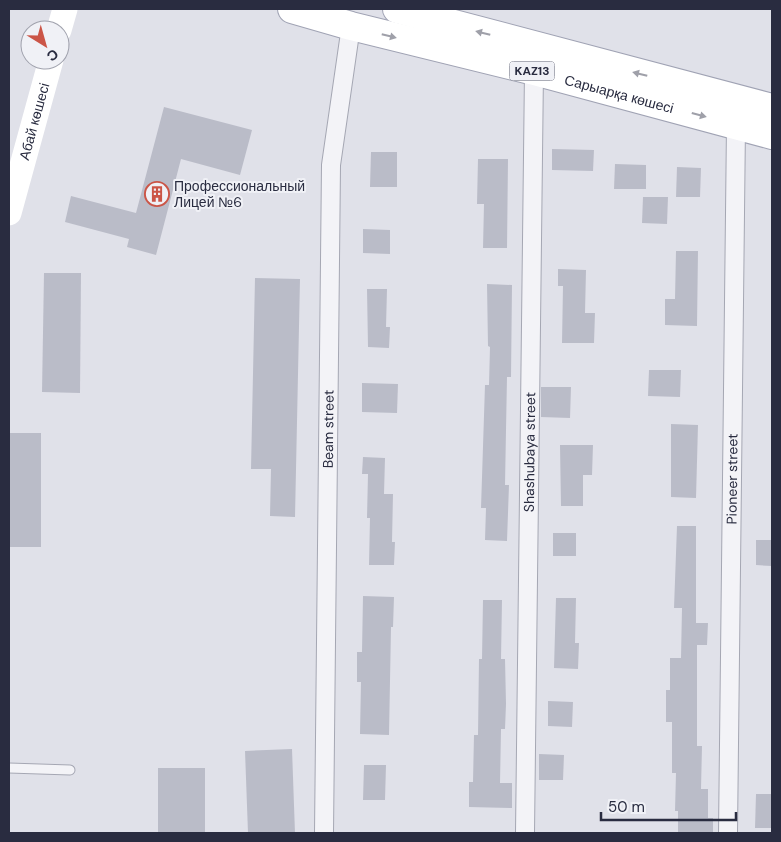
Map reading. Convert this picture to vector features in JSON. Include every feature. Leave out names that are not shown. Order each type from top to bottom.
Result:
[{"type":"main road","name":"Сарыарқа көшесі","points":[[292,9],[350,26],[534,71],[772,135]]},
{"type":"main road","name":"Сарыарқа көшесі","points":[[397,9],[772,108]]},
{"type":"main road","name":"Абай көшесі","points":[[9,213],[47,70]]},
{"type":"street","name":"Beam street","points":[[324,833],[331,165],[350,26]]},
{"type":"street","name":"Shashubaya street","points":[[525,833],[534,71]]},
{"type":"street","name":"Pioneer street","points":[[728,833],[736,125]]},
{"type":"lane","points":[[9,768],[70,770]]},
{"type":"building","name":"Профессиональный Лицей №6","points":[[164,107],[252,130],[240,175],[181,159],[156,255],[127,247],[129,239],[65,222],[71,196],[136,213]]},
{"type":"building","points":[[552,149],[594,150],[593,171],[552,170]]},
{"type":"building","points":[[371,152],[397,152],[397,187],[370,187]]},
{"type":"building","points":[[478,159],[508,159],[507,248],[483,248],[484,204],[477,204]]},
{"type":"building","points":[[615,164],[646,165],[646,189],[614,189]]},
{"type":"building","points":[[677,167],[701,168],[700,197],[676,197]]},
{"type":"building","points":[[643,197],[668,197],[667,224],[642,223]]},
{"type":"building","points":[[363,229],[390,230],[390,254],[363,253]]},
{"type":"building","points":[[676,251],[698,251],[697,326],[665,325],[665,299],[675,299]]},
{"type":"building","points":[[558,269],[586,270],[585,313],[595,313],[594,343],[562,343],[563,286],[558,286]]},
{"type":"building","points":[[44,273],[81,273],[80,393],[42,392]]},
{"type":"building","points":[[255,278],[300,279],[295,517],[270,516],[271,469],[251,469]]},
{"type":"building","points":[[487,284],[512,285],[511,377],[507,377],[505,485],[509,485],[507,541],[485,540],[486,508],[481,508],[485,385],[489,385],[490,347],[488,346]]},
{"type":"building","points":[[367,289],[387,289],[386,327],[390,327],[389,348],[368,347]]},
{"type":"building","points":[[649,370],[681,370],[680,397],[648,396]]},
{"type":"building","points":[[362,383],[398,384],[397,413],[362,412]]},
{"type":"building","points":[[541,387],[571,387],[570,418],[541,417]]},
{"type":"building","points":[[671,424],[698,425],[696,498],[671,497]]},
{"type":"building","points":[[9,433],[41,433],[41,547],[9,547]]},
{"type":"building","points":[[560,445],[593,445],[592,475],[583,475],[583,506],[561,506]]},
{"type":"building","points":[[363,457],[385,458],[384,494],[393,494],[392,542],[395,542],[394,565],[369,565],[370,518],[367,518],[368,474],[362,474]]},
{"type":"building","points":[[677,526],[696,526],[696,623],[708,623],[707,645],[697,645],[697,746],[702,746],[701,789],[708,789],[708,818],[713,818],[713,833],[678,833],[678,811],[675,811],[676,773],[672,773],[672,722],[666,722],[666,690],[670,690],[670,658],[681,658],[682,608],[674,608]]},
{"type":"building","points":[[553,533],[576,533],[576,556],[553,556]]},
{"type":"building","points":[[756,540],[772,540],[772,566],[756,565]]},
{"type":"building","points":[[363,596],[394,597],[393,627],[391,627],[389,735],[360,734],[361,682],[357,682],[357,652],[362,652]]},
{"type":"building","points":[[556,598],[576,598],[575,643],[579,643],[578,669],[554,668]]},
{"type":"building","points":[[483,600],[502,600],[501,659],[505,659],[506,704],[505,729],[501,729],[500,783],[512,783],[512,808],[469,807],[469,782],[473,782],[474,735],[478,735],[479,659],[482,659]]},
{"type":"building","points":[[548,701],[573,702],[572,727],[548,726]]},
{"type":"building","points":[[292,749],[295,833],[248,833],[245,751]]},
{"type":"building","points":[[539,754],[564,755],[563,780],[539,780]]},
{"type":"building","points":[[364,765],[386,765],[385,800],[363,800]]},
{"type":"building","points":[[158,768],[205,768],[205,833],[158,833]]},
{"type":"building","points":[[756,794],[772,794],[772,828],[755,828]]},
{"type":"place","name":"Профессиональный Лицей №6","points":[[157,194]]}]
